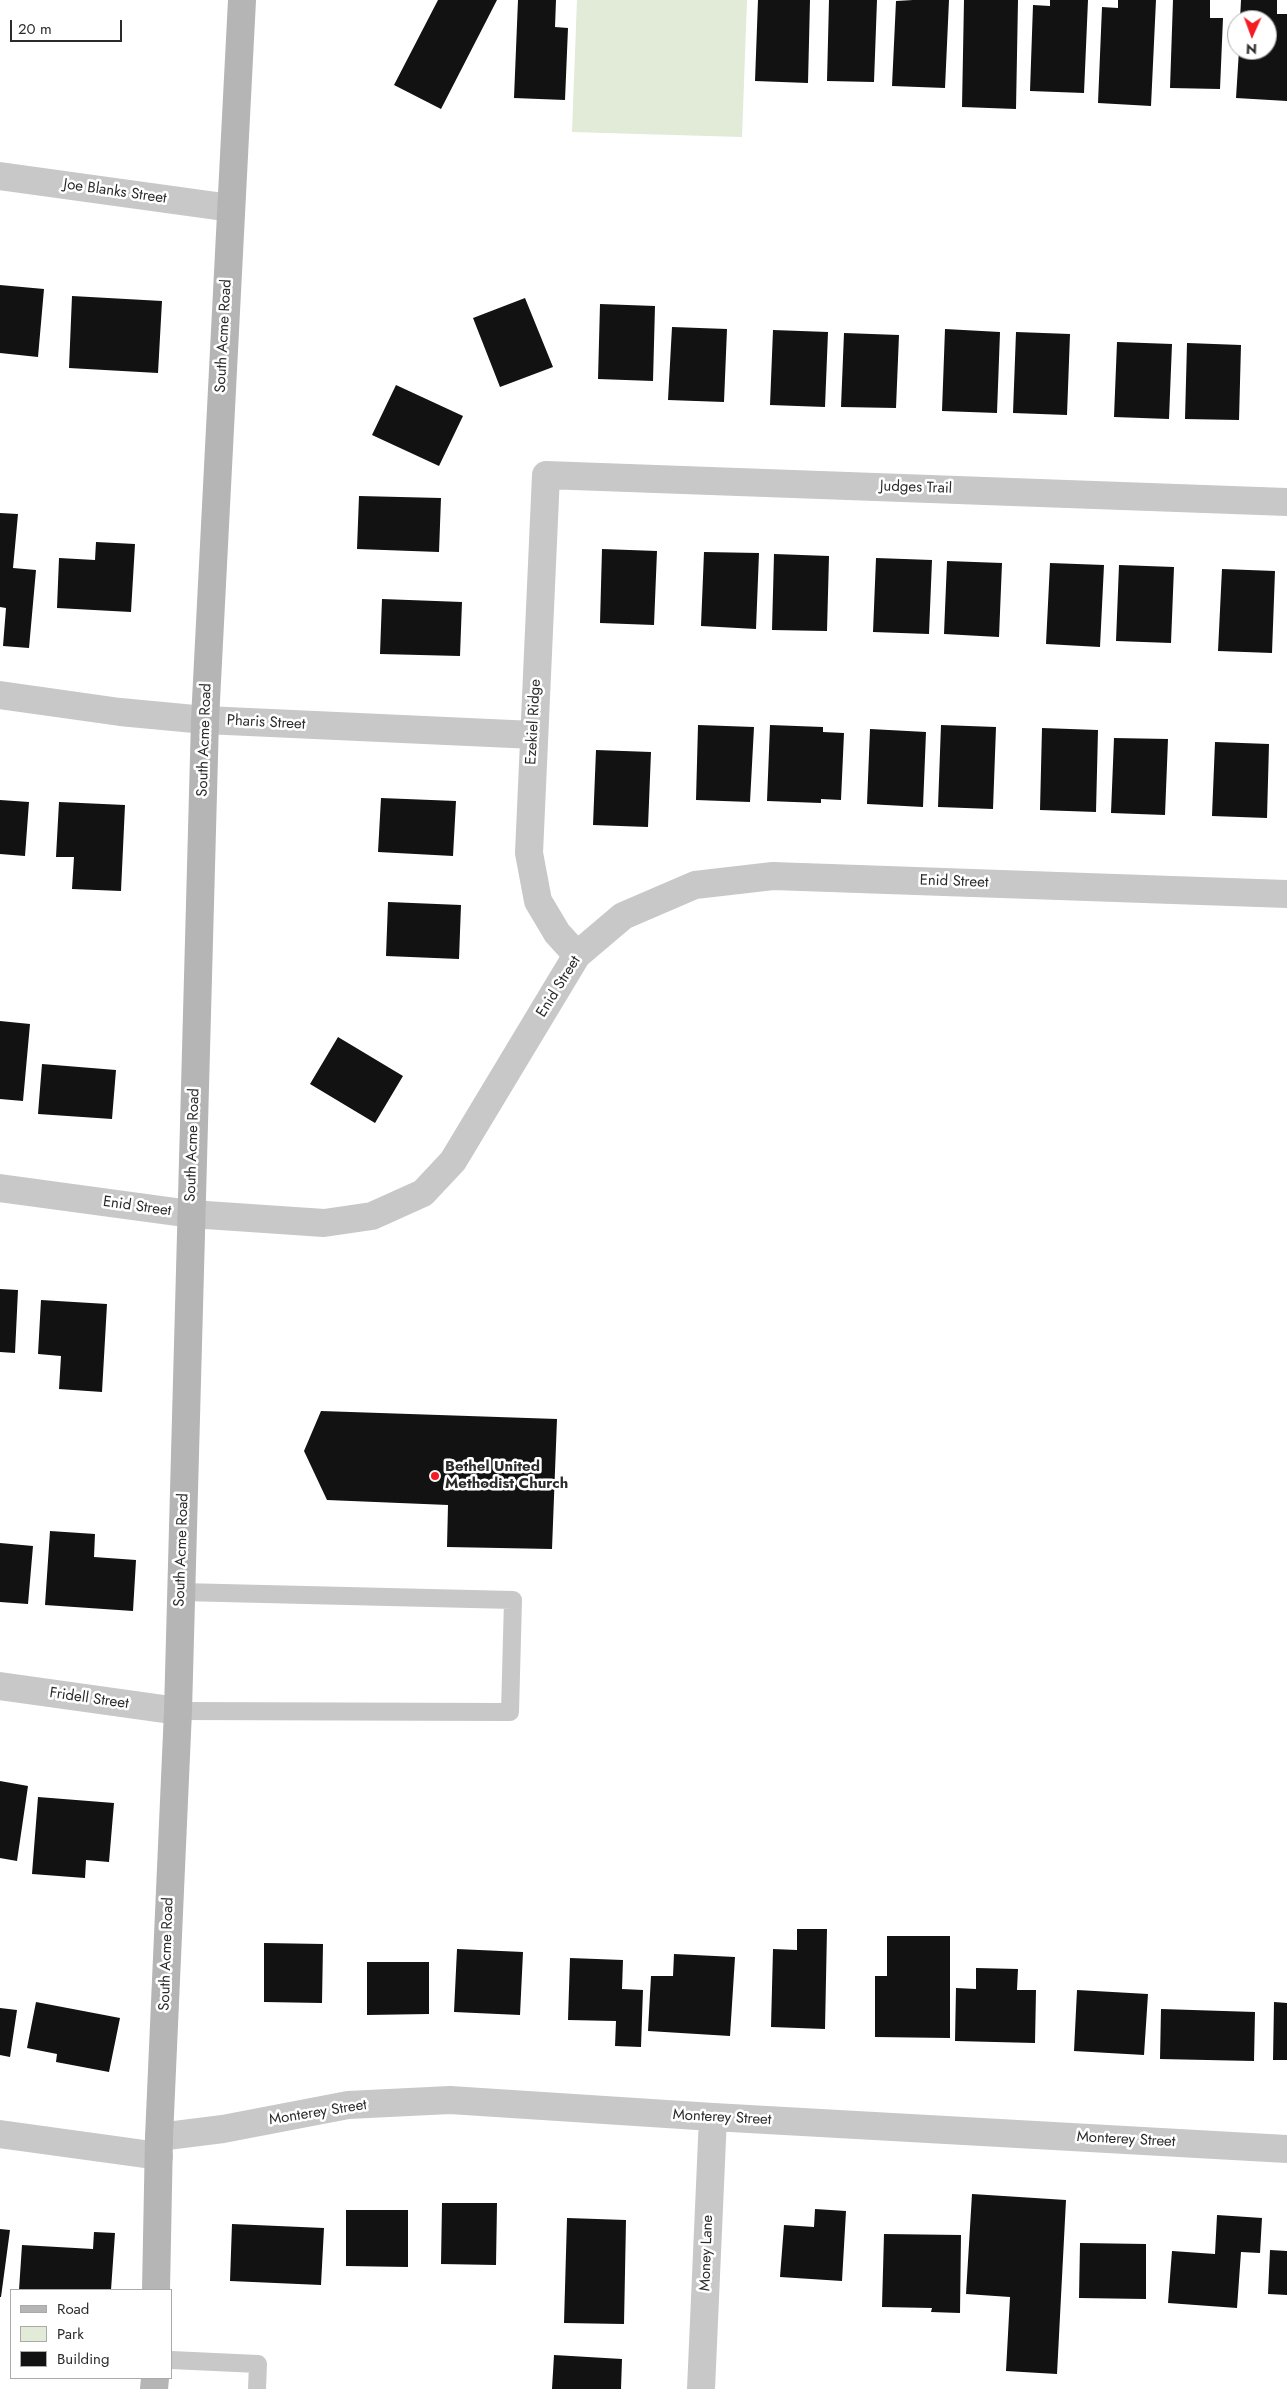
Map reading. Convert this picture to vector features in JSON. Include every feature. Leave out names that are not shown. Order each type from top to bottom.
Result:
[{"type":"street","name":"South Acme Road","points":[[156,2289],[159,2146],[178,1712],[205,720],[242,0]]},
{"type":"street","name":"Joe Blanks Street","points":[[0,176],[231,208]]},
{"type":"street","name":"Judges Trail","points":[[546,475],[1287,502]]},
{"type":"street","name":"Ezekiel Ridge","points":[[546,475],[529,852],[538,901],[556,933],[577,955]]},
{"type":"street","name":"Pharis Street","points":[[0,695],[120,712],[205,720],[534,735]]},
{"type":"street","name":"Enid Street","points":[[0,1188],[191,1214],[324,1223],[372,1216],[424,1193],[452,1161],[577,955],[623,916],[695,885],[773,876],[1287,894]]},
{"type":"street","name":"Fridell Street","points":[[0,1686],[178,1712]]},
{"type":"street","name":"Monterey Street","points":[[0,2134],[159,2146],[223,2129],[348,2105],[450,2100],[713,2118],[1287,2149]]},
{"type":"street","name":"Money Lane","points":[[701,2389],[713,2118]]},
{"type":"lane","points":[[178,1712],[510,1712],[514,1600],[181,1592]]},
{"type":"lane","points":[[172,2360],[258,2364],[257,2389]]},
{"type":"green space","points":[[577,0],[747,0],[742,137],[572,132]]},
{"type":"building","points":[[438,0],[497,0],[441,109],[394,85]]},
{"type":"building","points":[[518,0],[556,0],[555,27],[568,28],[565,100],[514,98]]},
{"type":"building","points":[[758,0],[810,0],[808,83],[755,81]]},
{"type":"building","points":[[829,0],[877,0],[874,82],[827,81]]},
{"type":"building","points":[[949,0],[945,88],[892,86],[896,1]]},
{"type":"building","points":[[964,0],[1018,0],[1016,109],[962,107]]},
{"type":"building","points":[[1050,0],[1088,0],[1084,93],[1030,91],[1033,5],[1050,6]]},
{"type":"building","points":[[1118,0],[1156,0],[1151,106],[1098,103],[1102,7],[1118,8]]},
{"type":"building","points":[[1173,0],[1210,0],[1210,18],[1223,18],[1220,89],[1170,88]]},
{"type":"building","points":[[1241,0],[1277,0],[1277,10],[1240,10]]},
{"type":"building","points":[[1277,14],[1287,14],[1287,101],[1236,98],[1238,60],[1277,60]]},
{"type":"building","points":[[0,285],[44,289],[38,357],[0,353]]},
{"type":"building","points":[[72,296],[162,301],[158,373],[69,368]]},
{"type":"building","points":[[525,298],[553,367],[500,387],[473,318]]},
{"type":"building","points":[[600,304],[655,306],[653,381],[598,379]]},
{"type":"building","points":[[672,327],[727,329],[724,402],[668,400]]},
{"type":"building","points":[[945,329],[1000,332],[997,413],[942,411]]},
{"type":"building","points":[[773,330],[828,332],[825,407],[770,405]]},
{"type":"building","points":[[1016,332],[1070,334],[1067,415],[1013,413]]},
{"type":"building","points":[[844,333],[899,335],[896,408],[841,407]]},
{"type":"building","points":[[1117,342],[1172,344],[1169,419],[1114,417]]},
{"type":"building","points":[[1187,343],[1241,345],[1239,420],[1185,419]]},
{"type":"building","points":[[396,385],[463,416],[439,466],[372,435]]},
{"type":"building","points":[[359,496],[441,498],[439,552],[357,549]]},
{"type":"building","points":[[0,513],[18,514],[13,568],[36,570],[29,648],[3,646],[6,608],[0,607]]},
{"type":"building","points":[[96,542],[135,544],[131,612],[57,608],[59,558],[95,560]]},
{"type":"building","points":[[602,549],[657,551],[654,625],[600,623]]},
{"type":"building","points":[[704,552],[759,553],[756,629],[701,626]]},
{"type":"building","points":[[774,554],[829,556],[827,631],[772,630]]},
{"type":"building","points":[[876,558],[932,560],[929,634],[873,632]]},
{"type":"building","points":[[947,561],[1002,563],[999,637],[944,634]]},
{"type":"building","points":[[1050,563],[1104,565],[1100,647],[1046,644]]},
{"type":"building","points":[[1119,565],[1174,567],[1171,643],[1116,641]]},
{"type":"building","points":[[1222,569],[1275,571],[1272,653],[1218,651]]},
{"type":"building","points":[[382,599],[462,602],[460,656],[380,654]]},
{"type":"building","points":[[698,725],[754,727],[750,802],[696,800]]},
{"type":"building","points":[[770,725],[823,727],[823,732],[844,733],[841,800],[821,799],[821,803],[767,801]]},
{"type":"building","points":[[941,725],[996,727],[993,809],[938,807]]},
{"type":"building","points":[[1042,728],[1098,730],[1096,812],[1040,810]]},
{"type":"building","points":[[870,729],[926,732],[923,807],[867,804]]},
{"type":"building","points":[[1114,738],[1168,739],[1165,815],[1111,813]]},
{"type":"building","points":[[1215,742],[1269,744],[1267,818],[1212,816]]},
{"type":"building","points":[[596,750],[651,752],[648,827],[593,825]]},
{"type":"building","points":[[381,798],[456,801],[453,856],[378,852]]},
{"type":"building","points":[[0,800],[29,802],[25,856],[0,854]]},
{"type":"building","points":[[59,802],[125,805],[121,891],[72,889],[74,857],[56,857]]},
{"type":"building","points":[[388,902],[461,905],[459,959],[386,956]]},
{"type":"building","points":[[0,1021],[30,1024],[23,1101],[0,1099]]},
{"type":"building","points":[[338,1037],[403,1076],[375,1123],[310,1084]]},
{"type":"building","points":[[42,1064],[116,1070],[112,1119],[38,1114]]},
{"type":"building","points":[[0,1289],[18,1290],[15,1353],[0,1352]]},
{"type":"building","points":[[41,1300],[107,1304],[102,1392],[59,1389],[61,1356],[38,1354]]},
{"type":"building","name":"Bethel United Methodist Church","points":[[321,1411],[557,1419],[552,1549],[447,1547],[448,1505],[327,1500],[304,1451]]},
{"type":"building","points":[[50,1531],[95,1534],[94,1557],[136,1560],[133,1611],[45,1605]]},
{"type":"building","points":[[0,1543],[33,1546],[28,1604],[0,1602]]},
{"type":"building","points":[[0,1781],[28,1786],[17,1861],[0,1858]]},
{"type":"building","points":[[38,1797],[114,1803],[109,1862],[86,1860],[85,1878],[32,1874]]},
{"type":"building","points":[[797,1929],[827,1929],[825,2029],[771,2027],[773,1949],[797,1950]]},
{"type":"building","points":[[887,1936],[950,1936],[950,2038],[875,2037],[875,1976],[887,1976]]},
{"type":"building","points":[[264,1943],[323,1944],[322,2003],[264,2002]]},
{"type":"building","points":[[457,1949],[523,1952],[520,2015],[454,2012]]},
{"type":"building","points":[[674,1954],[735,1957],[730,2036],[648,2031],[651,1976],[673,1976]]},
{"type":"building","points":[[570,1958],[623,1960],[622,1989],[643,1990],[641,2047],[615,2046],[616,2021],[568,2020]]},
{"type":"building","points":[[367,1962],[429,1962],[429,2014],[367,2015]]},
{"type":"building","points":[[976,1968],[1018,1969],[1017,1990],[1036,1990],[1035,2043],[955,2041],[956,1988],[976,1989]]},
{"type":"building","points":[[1077,1990],[1148,1994],[1144,2055],[1074,2051]]},
{"type":"building","points":[[36,2002],[120,2018],[109,2072],[56,2062],[57,2054],[27,2048]]},
{"type":"building","points":[[1274,2002],[1287,2003],[1287,2060],[1273,2060]]},
{"type":"building","points":[[0,2008],[17,2010],[10,2057],[0,2055]]},
{"type":"building","points":[[1161,2009],[1255,2012],[1254,2061],[1160,2059]]},
{"type":"building","points":[[972,2194],[1066,2200],[1057,2374],[1006,2371],[1010,2297],[966,2294]]},
{"type":"building","points":[[442,2203],[497,2203],[496,2265],[441,2264]]},
{"type":"building","points":[[815,2209],[846,2211],[842,2281],[780,2277],[784,2225],[814,2227]]},
{"type":"building","points":[[346,2210],[408,2210],[408,2267],[346,2266]]},
{"type":"building","points":[[1217,2215],[1262,2218],[1260,2253],[1241,2252],[1237,2308],[1168,2303],[1172,2251],[1215,2254]]},
{"type":"building","points":[[567,2218],[626,2220],[624,2324],[564,2323]]},
{"type":"building","points":[[232,2224],[324,2228],[321,2285],[230,2281]]},
{"type":"building","points":[[0,2229],[10,2230],[1,2297],[0,2297]]},
{"type":"building","points":[[94,2232],[115,2233],[111,2289],[19,2289],[22,2245],[93,2249]]},
{"type":"building","points":[[884,2234],[961,2235],[960,2313],[931,2312],[932,2308],[882,2307]]},
{"type":"building","points":[[1080,2243],[1146,2244],[1146,2299],[1079,2298]]},
{"type":"building","points":[[1270,2250],[1287,2251],[1287,2295],[1268,2294]]},
{"type":"building","points":[[554,2355],[622,2359],[621,2389],[552,2389]]},
{"type":"place","name":"Bethel United Methodist Church","points":[[435,1476]]}]
